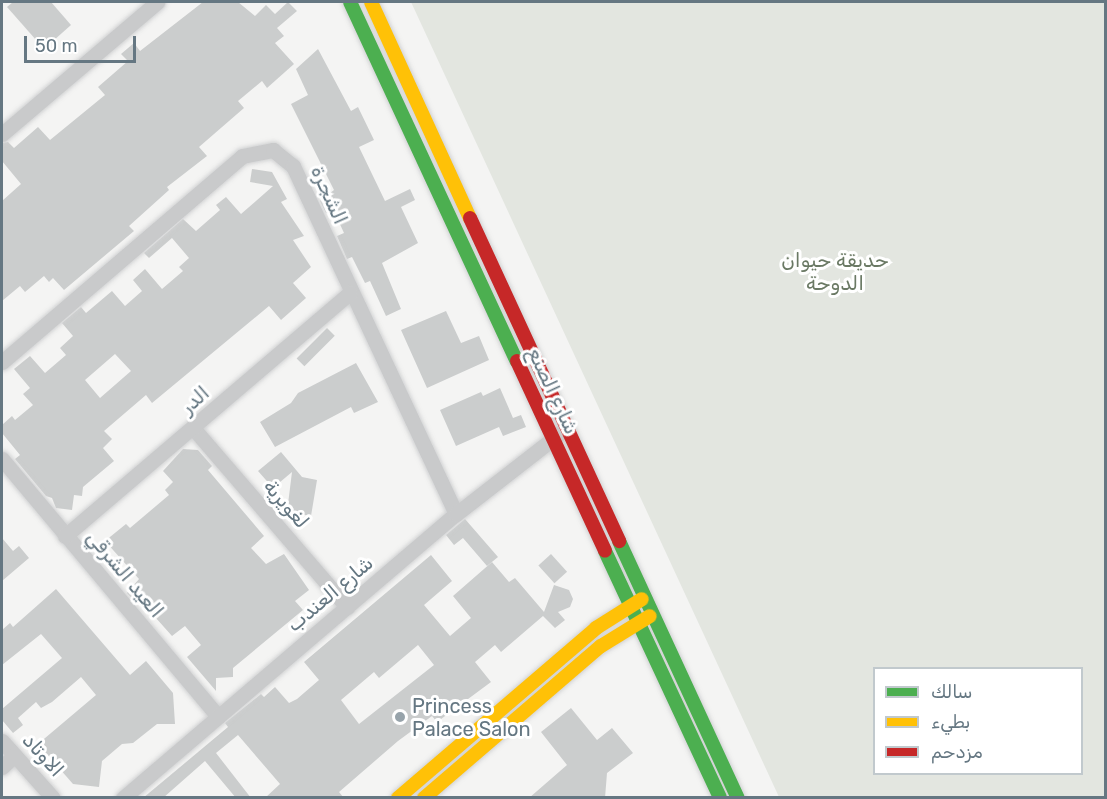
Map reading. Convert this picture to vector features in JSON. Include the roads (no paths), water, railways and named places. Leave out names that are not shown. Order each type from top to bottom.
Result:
[{"type":"street","points":[[2,134],[157,2]]},
{"type":"street","name":"شارع الصنع","points":[[350,2],[720,798]]},
{"type":"street","name":"شارع الصنع","points":[[371,2],[738,798]]},
{"type":"street","points":[[395,99],[412,92]]},
{"type":"street","name":"الشجرة","points":[[2,362],[242,156],[273,150],[293,166],[350,293],[456,514]]},
{"type":"street","name":"الدر","points":[[64,536],[194,429],[350,293]]},
{"type":"street","name":"لغويرية","points":[[194,429],[347,607]]},
{"type":"street","name":"شارع العندب","points":[[123,798],[456,514],[552,436],[569,432]]},
{"type":"street","name":"العيد الشرقي","points":[[2,459],[64,536],[218,716]]},
{"type":"street","points":[[398,798],[630,604],[645,598]]},
{"type":"street","points":[[424,798],[601,646],[637,621],[653,614]]},
{"type":"street","name":"الاوتاد","points":[[2,741],[53,798]]},
{"type":"street","points":[[2,767],[14,756]]},
{"type":"place","name":"Princess Palace Salon","points":[[400,717]]},
{"type":"park label","name":"حديقة حيوان الدوحة","points":[[835,272]]}]
